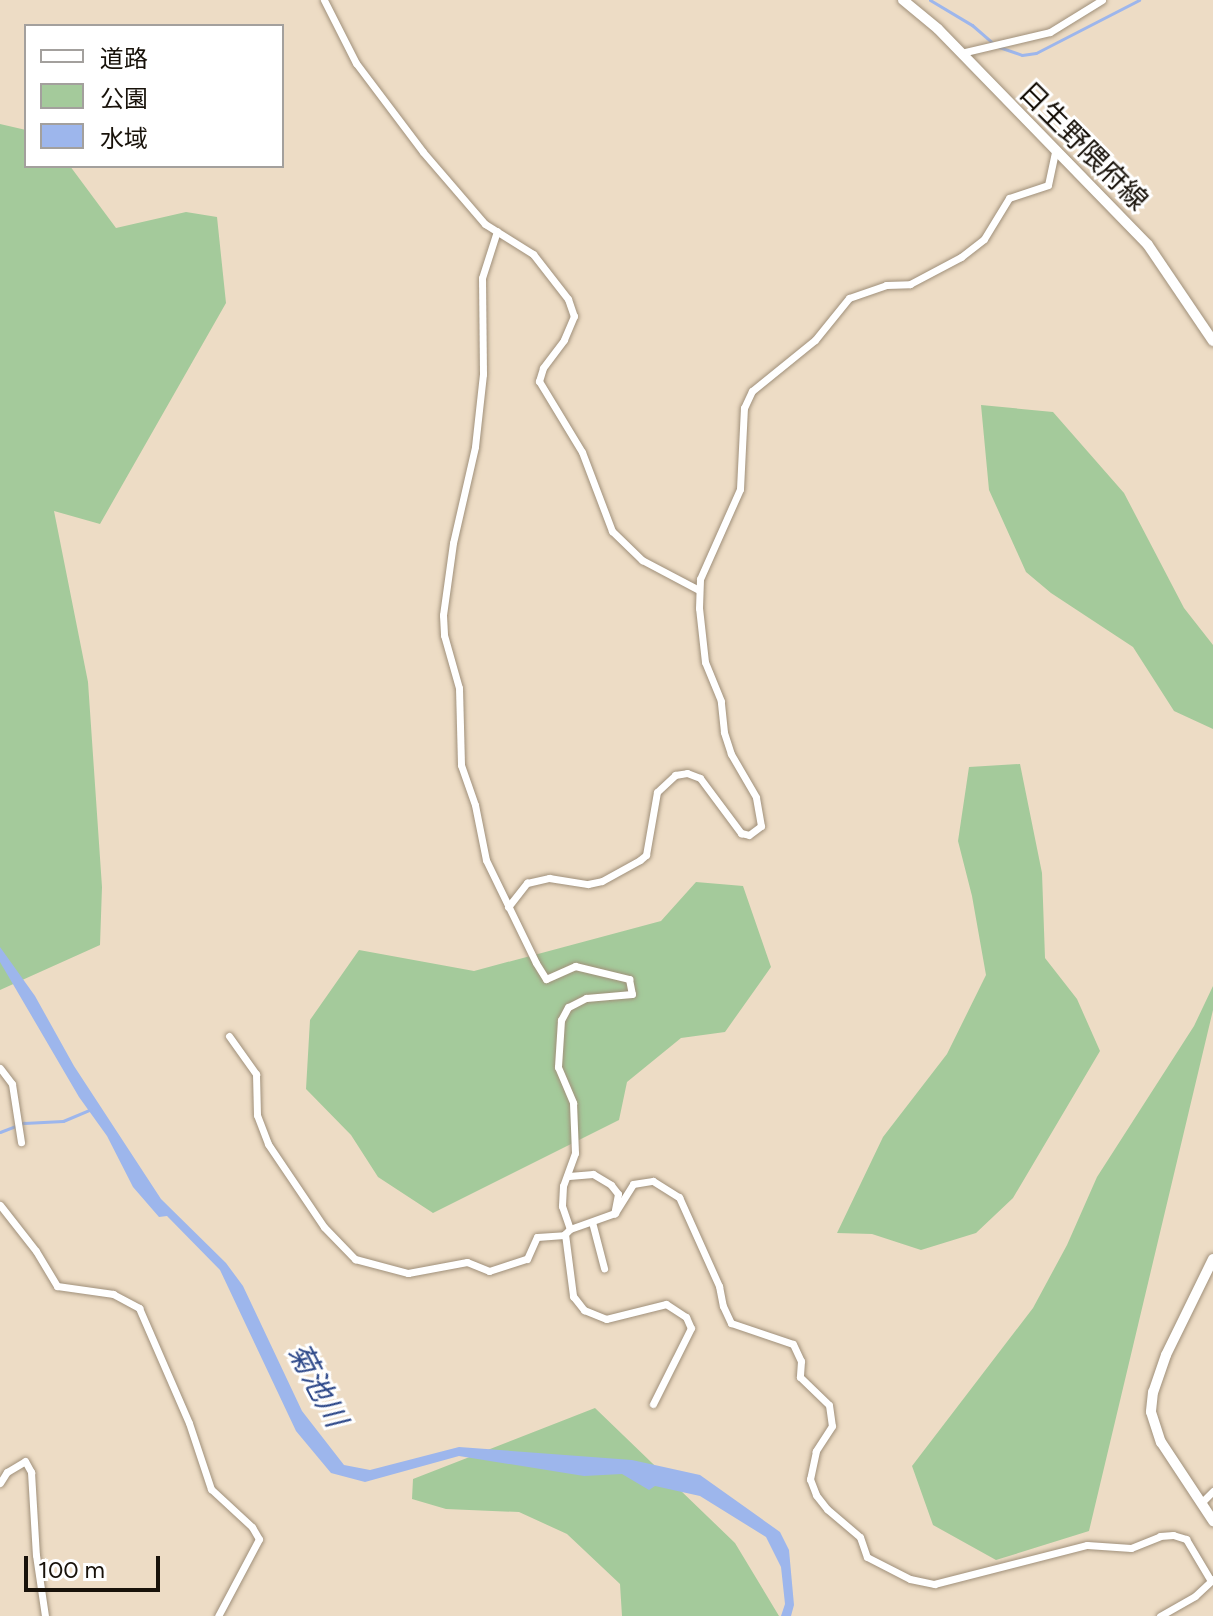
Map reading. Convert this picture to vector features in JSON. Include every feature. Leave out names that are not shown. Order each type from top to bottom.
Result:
[{"type":"main road","name":"日生野隈府線","points":[[903,0],[961,53],[1148,245],[1213,341]]},
{"type":"main road","points":[[1213,1259],[1166,1355],[1153,1392],[1151,1412],[1161,1442],[1213,1521]]},
{"type":"street","points":[[324,0],[356,63],[392,114],[485,224],[533,254],[568,299],[574,316],[564,340],[543,368],[539,381],[582,452],[612,531],[642,560],[699,590]]},
{"type":"street","points":[[961,53],[1050,32],[1102,0]]},
{"type":"street","points":[[508,907],[527,883],[549,878],[588,884],[602,881],[646,855],[657,792],[675,775],[687,773],[700,778],[741,833],[749,835],[761,826],[756,797],[731,754],[724,732],[721,701],[705,662],[699,590],[704,568],[740,489],[744,408],[752,391],[815,340],[849,298],[886,285],[910,284],[961,257],[984,239],[1009,198],[1048,185],[1055,152]]},
{"type":"street","points":[[497,231],[482,278],[483,374],[475,447],[453,543],[443,615],[444,635],[459,688],[461,765],[475,805],[486,860],[546,979],[575,966],[629,979],[632,994],[586,998],[568,1007],[561,1020],[558,1067],[573,1103],[575,1153],[563,1186],[562,1206],[568,1232],[573,1296],[584,1310],[606,1319],[666,1304],[686,1317],[691,1328],[653,1404]]},
{"type":"street","points":[[229,1036],[256,1074],[257,1115],[268,1144],[347,1255],[408,1273],[467,1262],[489,1271],[527,1259],[537,1237],[568,1232],[614,1214],[623,1206],[633,1184],[653,1181],[664,1185],[684,1205],[719,1286],[731,1323],[793,1344],[798,1349],[800,1377],[829,1405],[833,1418],[828,1435],[816,1451],[810,1479],[816,1495],[827,1509],[860,1537],[867,1557],[910,1579],[934,1584],[1087,1545],[1131,1548],[1160,1536],[1173,1535],[1186,1539],[1212,1580],[1195,1596],[1160,1616]]},
{"type":"street","points":[[0,1068],[12,1084],[21,1142]]},
{"type":"street","points":[[569,1176],[593,1174],[611,1185],[618,1194],[614,1214]]},
{"type":"street","points":[[0,1205],[36,1251],[57,1286],[113,1294],[139,1308],[189,1423],[211,1489],[252,1527],[259,1539],[218,1616]]},
{"type":"street","points":[[592,1222],[604,1268]]},
{"type":"street","points":[[0,1483],[7,1472],[25,1461],[31,1472],[36,1555],[45,1616]]},
{"type":"street","points":[[1201,1503],[1213,1491]]},
{"type":"green space","points":[[0,124],[24,130],[24,168],[71,168],[116,228],[186,212],[217,217],[226,303],[100,524],[54,511],[88,682],[102,887],[100,945],[0,990]]},
{"type":"green space","points":[[981,405],[1053,412],[1124,493],[1184,608],[1213,645],[1213,729],[1174,711],[1133,647],[1051,593],[1026,572],[989,490]]},
{"type":"green space","points":[[1020,764],[1042,873],[1045,958],[1077,999],[1100,1051],[1013,1198],[976,1233],[921,1250],[872,1234],[837,1233],[883,1137],[947,1054],[986,975],[972,896],[958,841],[969,767]]},
{"type":"green space","points":[[696,882],[743,886],[771,967],[725,1032],[681,1038],[627,1082],[619,1120],[433,1213],[378,1177],[351,1135],[306,1089],[310,1020],[359,950],[474,971],[661,921]]},
{"type":"green space","points":[[1213,986],[1213,1010],[1089,1531],[996,1560],[933,1525],[912,1466],[1033,1308],[1067,1245],[1097,1177],[1194,1026]]},
{"type":"green space","points":[[595,1408],[735,1543],[779,1616],[622,1616],[620,1584],[567,1534],[519,1512],[446,1509],[412,1499],[413,1479]]},
{"type":"water","points":[[0,947],[35,996],[74,1066],[161,1199],[226,1263],[243,1286],[302,1411],[344,1465],[370,1470],[459,1447],[632,1460],[700,1475],[780,1532],[789,1550],[794,1605],[791,1616],[781,1616],[785,1604],[781,1567],[766,1537],[700,1496],[655,1486],[649,1490],[622,1474],[584,1476],[459,1456],[365,1482],[331,1473],[296,1431],[220,1270],[167,1216],[159,1217],[133,1187],[107,1136],[79,1097],[0,962]]},
{"type":"waterway","points":[[930,0],[972,25],[993,43]]},
{"type":"waterway","points":[[999,47],[1022,55],[1036,53],[1139,0]]},
{"type":"waterway","points":[[0,1132],[24,1123],[63,1121],[91,1109]]},
{"type":"water label","name":"菊池川","points":[[317,1385]]}]
